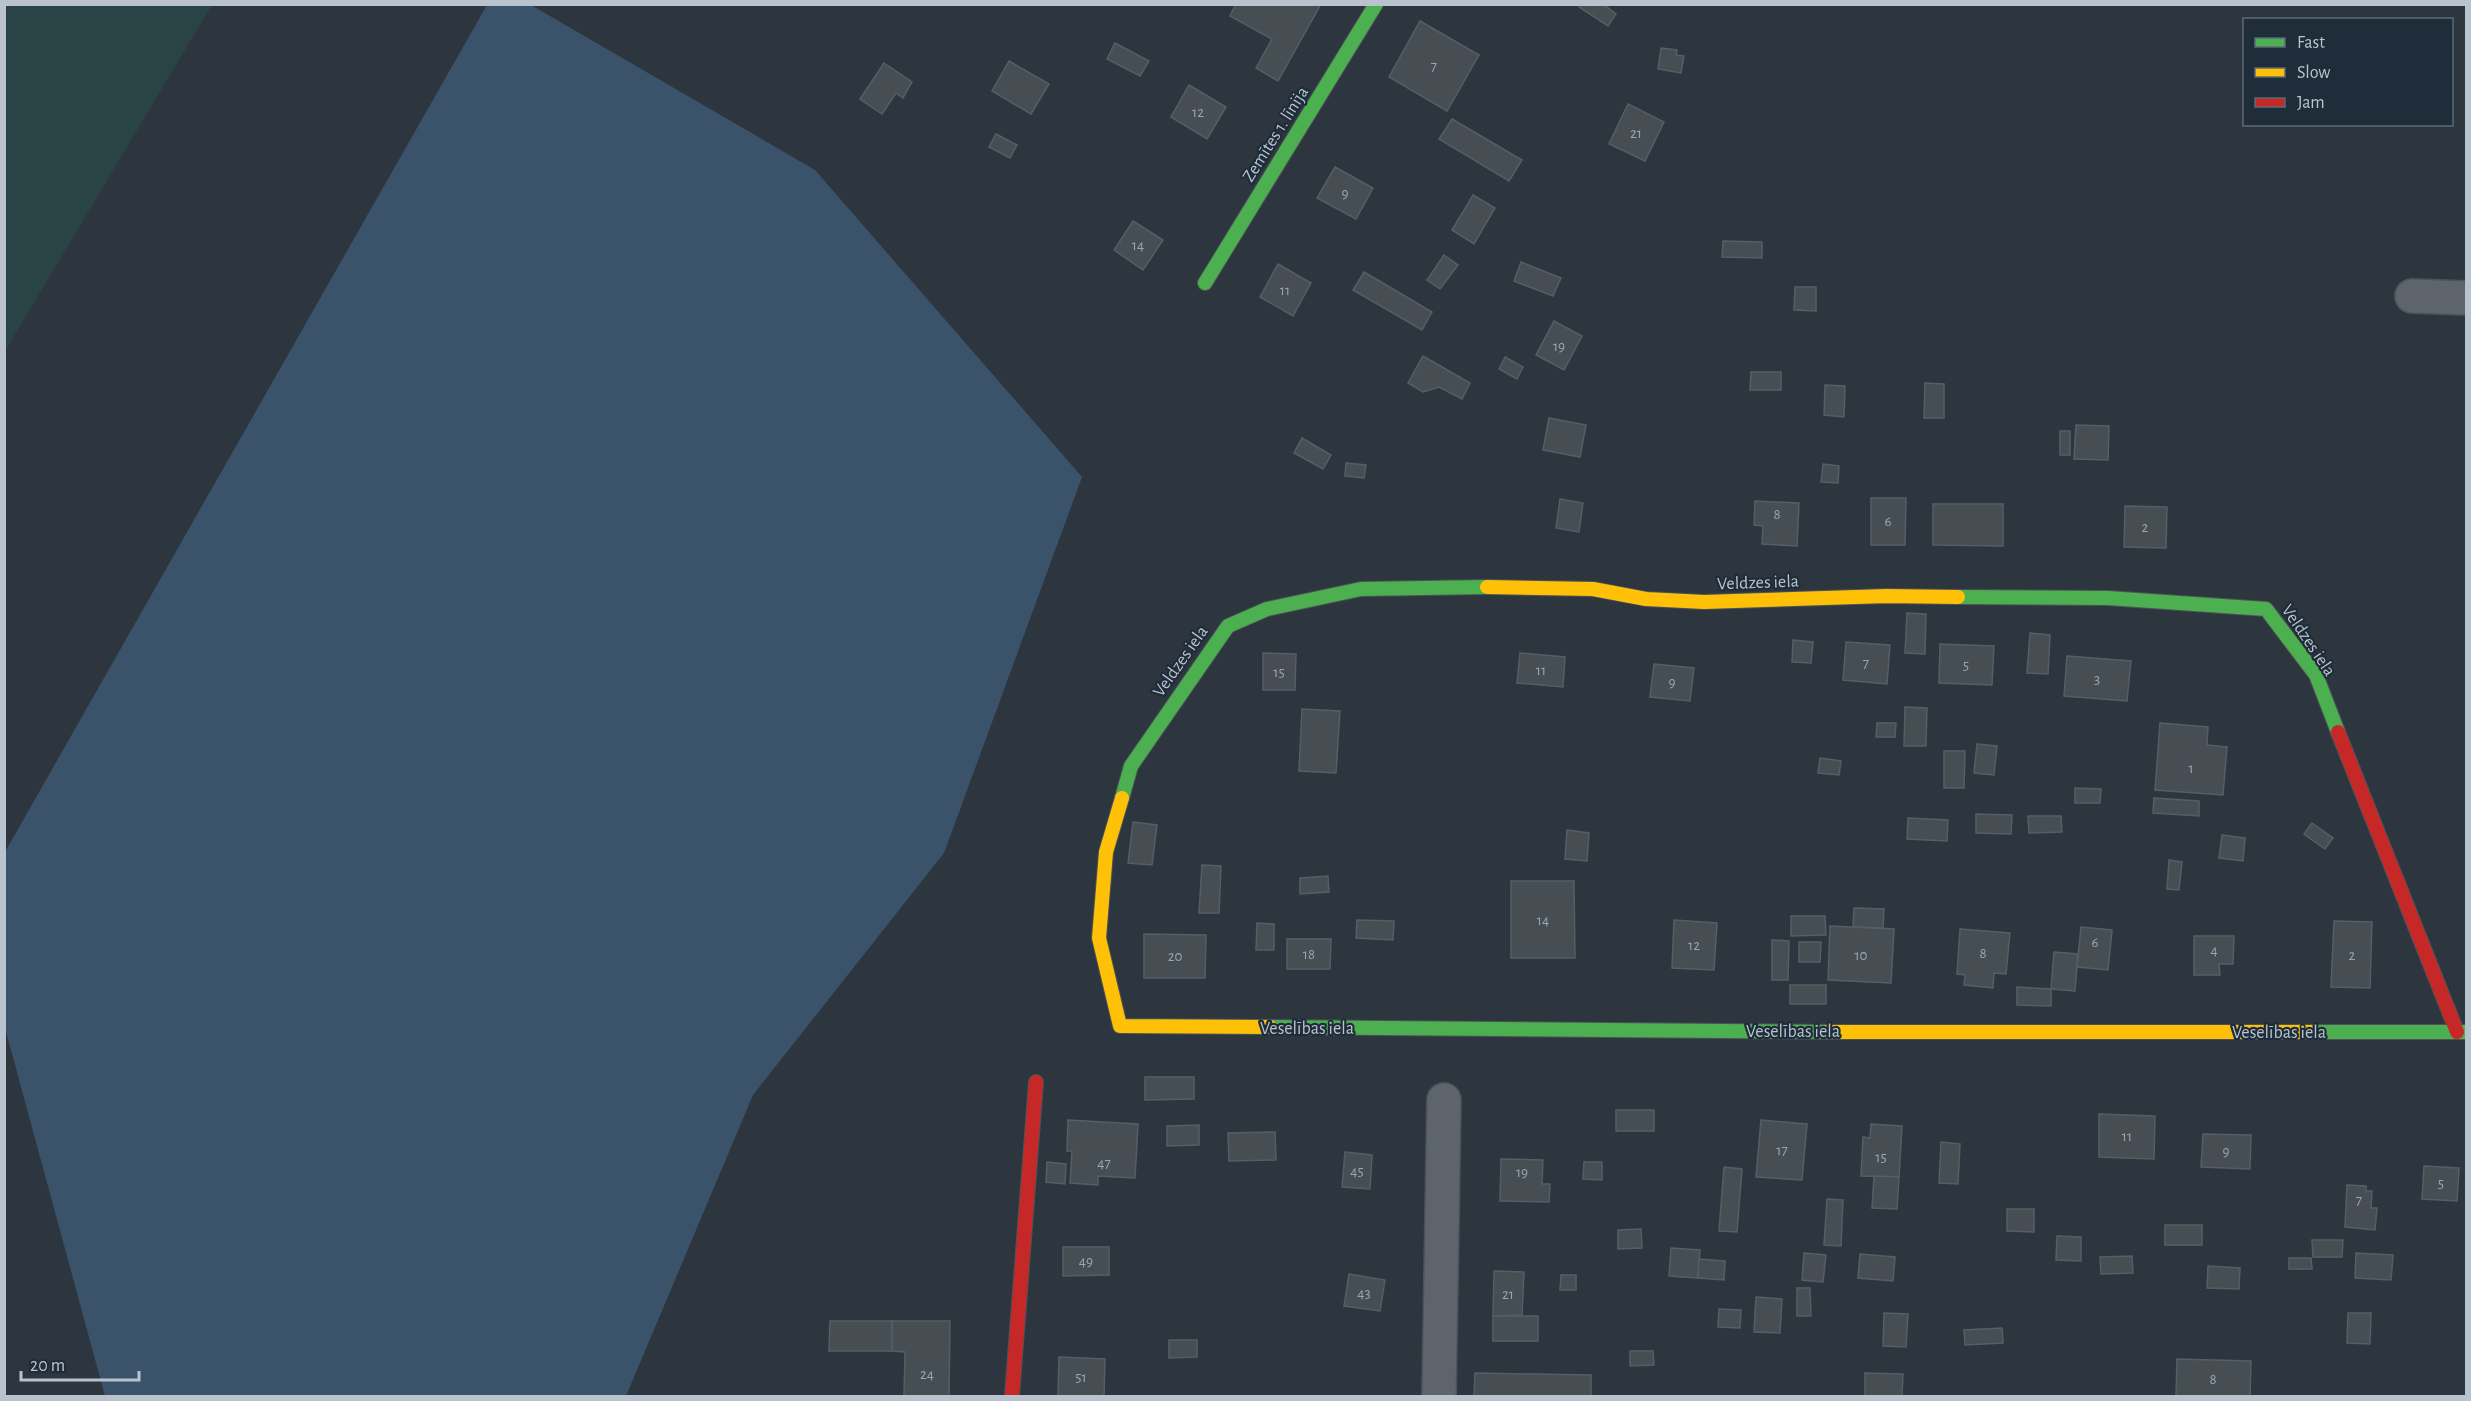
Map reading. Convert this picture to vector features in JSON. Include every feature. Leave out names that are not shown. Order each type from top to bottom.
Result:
[{"type":"street","name":"Zemītes 1. līnija","points":[[1205,283],[1376,4]]},
{"type":"street","points":[[2412,296],[2466,298]]},
{"type":"street","name":"Veldzes iela","points":[[1120,1026],[1099,938],[1106,852],[1131,766],[1228,626],[1268,609],[1361,589],[1455,586],[1593,589],[1646,599],[1704,602],[1887,596],[2108,598],[2266,609],[2316,675],[2462,1032]]},
{"type":"street","name":"Veselības iela","points":[[1120,1026],[1939,1033],[2462,1032]]},
{"type":"street","points":[[1012,1396],[1036,1082]]},
{"type":"street","points":[[1439,1396],[1444,1100]]},
{"type":"green space","points":[[4,5],[212,5],[5,351]]},
{"type":"water","points":[[487,5],[531,5],[815,170],[1082,477],[944,853],[753,1095],[626,1396],[105,1396],[5,1028],[5,852]]},
{"type":"building","points":[[1236,4],[1321,4],[1278,81],[1256,68],[1272,39],[1230,16]]},
{"type":"building","points":[[1580,4],[1603,4],[1616,14],[1608,26],[1579,7]]},
{"type":"building","points":[[1420,21],[1479,55],[1447,111],[1389,77]]},
{"type":"building","points":[[1115,43],[1149,61],[1140,76],[1107,59]]},
{"type":"building","points":[[1661,48],[1677,50],[1676,55],[1684,56],[1681,73],[1658,69]]},
{"type":"building","points":[[1009,61],[1049,84],[1031,114],[992,91]]},
{"type":"building","points":[[884,63],[912,82],[903,98],[896,93],[882,114],[860,99]]},
{"type":"building","points":[[1189,85],[1226,107],[1207,139],[1171,117]]},
{"type":"building","points":[[1628,104],[1664,122],[1645,161],[1609,144]]},
{"type":"building","points":[[1452,119],[1522,160],[1509,181],[1439,139]]},
{"type":"building","points":[[996,134],[1017,145],[1010,158],[989,147]]},
{"type":"building","points":[[1335,167],[1373,188],[1356,219],[1317,198]]},
{"type":"building","points":[[1473,195],[1495,208],[1474,244],[1452,230]]},
{"type":"building","points":[[1133,221],[1163,240],[1143,270],[1114,250]]},
{"type":"building","points":[[1723,241],[1762,242],[1762,258],[1722,257]]},
{"type":"building","points":[[1444,255],[1458,265],[1440,289],[1427,280]]},
{"type":"building","points":[[1521,262],[1561,278],[1553,296],[1514,281]]},
{"type":"building","points":[[1278,264],[1311,283],[1293,316],[1260,297]]},
{"type":"building","points":[[1364,272],[1432,312],[1422,330],[1353,290]]},
{"type":"building","points":[[1795,287],[1816,287],[1816,311],[1794,310]]},
{"type":"building","points":[[1554,321],[1582,336],[1564,370],[1536,355]]},
{"type":"building","points":[[1423,356],[1470,383],[1462,399],[1439,387],[1423,392],[1408,383]]},
{"type":"building","points":[[1505,357],[1523,367],[1517,379],[1499,369]]},
{"type":"building","points":[[1751,372],[1781,372],[1781,390],[1750,390]]},
{"type":"building","points":[[1925,383],[1944,384],[1944,418],[1924,418]]},
{"type":"building","points":[[1825,385],[1845,386],[1844,417],[1824,415]]},
{"type":"building","points":[[1549,418],[1586,425],[1580,457],[1543,450]]},
{"type":"building","points":[[2076,425],[2109,426],[2108,460],[2074,459]]},
{"type":"building","points":[[2060,431],[2070,431],[2070,455],[2060,455]]},
{"type":"building","points":[[1302,438],[1331,455],[1323,469],[1294,453]]},
{"type":"building","points":[[1346,463],[1366,465],[1364,478],[1345,476]]},
{"type":"building","points":[[1823,464],[1839,466],[1838,483],[1821,482]]},
{"type":"building","points":[[1871,498],[1906,498],[1905,545],[1871,545]]},
{"type":"building","points":[[1560,499],[1583,503],[1579,532],[1556,528]]},
{"type":"building","points":[[1755,501],[1799,503],[1797,546],[1762,544],[1763,526],[1754,525]]},
{"type":"building","points":[[1933,504],[2003,504],[2003,546],[1933,545]]},
{"type":"building","points":[[2125,506],[2167,507],[2166,548],[2124,547]]},
{"type":"building","points":[[1907,613],[1926,614],[1925,654],[1905,653]]},
{"type":"building","points":[[2030,633],[2050,635],[2048,674],[2027,673]]},
{"type":"building","points":[[1793,640],[1813,642],[1811,663],[1792,662]]},
{"type":"building","points":[[1846,642],[1890,645],[1887,684],[1843,680]]},
{"type":"building","points":[[1940,644],[1994,646],[1992,685],[1939,683]]},
{"type":"building","points":[[1263,653],[1296,654],[1295,690],[1263,690]]},
{"type":"building","points":[[1520,653],[1565,657],[1563,687],[1517,683]]},
{"type":"building","points":[[2067,656],[2131,661],[2127,701],[2064,696]]},
{"type":"building","points":[[1654,664],[1694,668],[1690,701],[1650,697]]},
{"type":"building","points":[[1905,707],[1927,708],[1926,746],[1904,746]]},
{"type":"building","points":[[1302,709],[1340,711],[1336,773],[1299,771]]},
{"type":"building","points":[[1877,723],[1896,723],[1895,737],[1876,737]]},
{"type":"building","points":[[2160,723],[2208,727],[2207,745],[2227,747],[2223,795],[2155,790]]},
{"type":"building","points":[[1977,744],[1997,746],[1994,775],[1974,773]]},
{"type":"building","points":[[1944,751],[1965,751],[1964,788],[1944,788]]},
{"type":"building","points":[[1820,758],[1841,761],[1839,775],[1818,773]]},
{"type":"building","points":[[2075,788],[2101,789],[2100,803],[2075,803]]},
{"type":"building","points":[[2154,798],[2199,801],[2199,816],[2153,813]]},
{"type":"building","points":[[1976,814],[2012,815],[2011,834],[1976,833]]},
{"type":"building","points":[[2028,816],[2061,816],[2062,832],[2029,833]]},
{"type":"building","points":[[1908,818],[1948,820],[1947,841],[1907,839]]},
{"type":"building","points":[[1133,822],[1157,825],[1152,865],[1128,863]]},
{"type":"building","points":[[2312,823],[2333,838],[2325,849],[2304,834]]},
{"type":"building","points":[[1567,830],[1589,833],[1587,861],[1565,859]]},
{"type":"building","points":[[2222,835],[2245,838],[2243,861],[2219,858]]},
{"type":"building","points":[[2169,860],[2182,862],[2179,890],[2167,889]]},
{"type":"building","points":[[1202,865],[1221,866],[1219,913],[1199,913]]},
{"type":"building","points":[[1328,876],[1329,892],[1300,894],[1300,878]]},
{"type":"building","points":[[1511,881],[1574,881],[1575,958],[1511,958]]},
{"type":"building","points":[[1854,908],[1884,909],[1883,928],[1853,927]]},
{"type":"building","points":[[1791,916],[1825,916],[1826,935],[1791,936]]},
{"type":"building","points":[[1357,920],[1394,921],[1393,940],[1356,938]]},
{"type":"building","points":[[1674,920],[1717,923],[1714,970],[1672,968]]},
{"type":"building","points":[[2334,921],[2372,922],[2370,988],[2331,987]]},
{"type":"building","points":[[1257,923],[1274,924],[1274,950],[1256,950]]},
{"type":"building","points":[[1830,926],[1894,929],[1891,983],[1828,980]]},
{"type":"building","points":[[2081,927],[2112,930],[2108,970],[2077,967]]},
{"type":"building","points":[[1960,929],[2010,933],[2006,974],[1994,973],[1993,988],[1964,985],[1965,975],[1957,974]]},
{"type":"building","points":[[1144,934],[1206,935],[1205,978],[1144,978]]},
{"type":"building","points":[[2194,936],[2234,936],[2233,964],[2219,964],[2220,975],[2194,975]]},
{"type":"building","points":[[1287,939],[1331,939],[1330,969],[1287,969]]},
{"type":"building","points":[[1772,940],[1789,941],[1788,980],[1772,980]]},
{"type":"building","points":[[1799,942],[1821,942],[1820,962],[1799,962]]},
{"type":"building","points":[[2054,952],[2078,954],[2075,991],[2051,989]]},
{"type":"building","points":[[1790,985],[1826,985],[1826,1004],[1790,1004]]},
{"type":"building","points":[[2017,987],[2051,989],[2051,1006],[2017,1005]]},
{"type":"building","points":[[1145,1077],[1194,1077],[1194,1099],[1145,1100]]},
{"type":"building","points":[[1616,1110],[1654,1110],[1654,1131],[1616,1131]]},
{"type":"building","points":[[2099,1114],[2155,1116],[2154,1159],[2099,1157]]},
{"type":"building","points":[[1068,1120],[1138,1124],[1135,1178],[1098,1176],[1098,1185],[1070,1183],[1072,1151],[1067,1151]]},
{"type":"building","points":[[1761,1120],[1807,1124],[1802,1180],[1756,1177]]},
{"type":"building","points":[[1871,1124],[1902,1126],[1899,1177],[1861,1176],[1863,1137],[1870,1138]]},
{"type":"building","points":[[1199,1125],[1199,1145],[1167,1146],[1167,1126]]},
{"type":"building","points":[[1275,1132],[1276,1160],[1229,1161],[1228,1133]]},
{"type":"building","points":[[2203,1134],[2251,1135],[2250,1169],[2201,1167]]},
{"type":"building","points":[[1941,1142],[1960,1144],[1958,1184],[1939,1183]]},
{"type":"building","points":[[1345,1152],[1372,1155],[1370,1189],[1342,1187]]},
{"type":"building","points":[[1501,1159],[1543,1160],[1542,1184],[1550,1184],[1549,1202],[1500,1201]]},
{"type":"building","points":[[1047,1162],[1066,1164],[1065,1184],[1046,1182]]},
{"type":"building","points":[[1584,1162],[1602,1162],[1602,1180],[1583,1179]]},
{"type":"building","points":[[2424,1166],[2459,1168],[2457,1201],[2422,1199]]},
{"type":"building","points":[[1724,1167],[1742,1169],[1737,1232],[1719,1231]]},
{"type":"building","points":[[1874,1176],[1899,1177],[1897,1209],[1872,1208]]},
{"type":"building","points":[[2347,1185],[2366,1186],[2366,1191],[2372,1191],[2371,1208],[2377,1208],[2375,1230],[2345,1227]]},
{"type":"building","points":[[1827,1199],[1843,1200],[1841,1246],[1824,1245]]},
{"type":"building","points":[[2007,1209],[2034,1209],[2034,1232],[2007,1231]]},
{"type":"building","points":[[2165,1225],[2202,1225],[2202,1245],[2165,1245]]},
{"type":"building","points":[[1641,1229],[1642,1248],[1618,1249],[1618,1230]]},
{"type":"building","points":[[2057,1236],[2081,1237],[2081,1261],[2056,1260]]},
{"type":"building","points":[[2312,1240],[2343,1240],[2342,1257],[2313,1257]]},
{"type":"building","points":[[1063,1247],[1109,1247],[1109,1275],[1063,1276]]},
{"type":"building","points":[[1671,1248],[1700,1250],[1698,1278],[1669,1276]]},
{"type":"building","points":[[1804,1253],[1826,1255],[1823,1282],[1802,1280]]},
{"type":"building","points":[[2356,1253],[2393,1255],[2391,1280],[2355,1278]]},
{"type":"building","points":[[1860,1254],[1895,1257],[1893,1281],[1858,1278]]},
{"type":"building","points":[[2132,1256],[2133,1273],[2101,1274],[2100,1257]]},
{"type":"building","points":[[2289,1258],[2311,1258],[2312,1269],[2289,1269]]},
{"type":"building","points":[[1699,1259],[1725,1261],[1724,1280],[1698,1278]]},
{"type":"building","points":[[2208,1266],[2240,1268],[2239,1289],[2207,1288]]},
{"type":"building","points":[[1494,1271],[1524,1272],[1522,1315],[1493,1316]]},
{"type":"building","points":[[1349,1274],[1385,1280],[1380,1311],[1344,1306]]},
{"type":"building","points":[[1561,1275],[1576,1275],[1576,1290],[1560,1290]]},
{"type":"building","points":[[1797,1288],[1810,1288],[1811,1316],[1797,1316]]},
{"type":"building","points":[[1756,1297],[1782,1299],[1780,1333],[1754,1332]]},
{"type":"building","points":[[1719,1309],[1741,1310],[1740,1328],[1718,1327]]},
{"type":"building","points":[[1884,1313],[1908,1314],[1906,1347],[1883,1346]]},
{"type":"building","points":[[2348,1313],[2371,1313],[2370,1344],[2347,1343]]},
{"type":"building","points":[[1493,1316],[1538,1316],[1538,1341],[1493,1341]]},
{"type":"building","points":[[830,1321],[892,1321],[892,1351],[829,1351]]},
{"type":"building","points":[[892,1321],[950,1321],[949,1396],[904,1396],[905,1352],[892,1351]]},
{"type":"building","points":[[2002,1328],[2003,1343],[1965,1345],[1964,1330]]},
{"type":"building","points":[[1169,1340],[1197,1340],[1197,1357],[1169,1358]]},
{"type":"building","points":[[1630,1351],[1653,1351],[1654,1365],[1630,1366]]},
{"type":"building","points":[[1059,1357],[1105,1359],[1104,1396],[1058,1396]]},
{"type":"building","points":[[2177,1359],[2251,1361],[2250,1396],[2176,1396]]},
{"type":"building","points":[[1475,1373],[1591,1375],[1591,1396],[1474,1396]]},
{"type":"building","points":[[1865,1373],[1903,1374],[1902,1396],[1865,1396]]},
{"type":"traffic: fast","points":[[1205,283],[1376,4]]},
{"type":"traffic: fast","points":[[1122,798],[1131,766],[1228,626],[1267,609],[1361,589],[1487,587]]},
{"type":"traffic: fast","points":[[1958,597],[2108,598],[2266,609],[2316,675],[2338,732]]},
{"type":"traffic: fast","points":[[1270,1027],[1827,1032]]},
{"type":"traffic: fast","points":[[2313,1032],[2466,1032]]},
{"type":"traffic: slow","points":[[1487,587],[1593,589],[1646,599],[1704,602],[1887,596],[1958,597]]},
{"type":"traffic: slow","points":[[1122,798],[1106,852],[1099,938],[1120,1026],[1270,1027]]},
{"type":"traffic: slow","points":[[1827,1032],[2313,1032]]},
{"type":"traffic: jam","points":[[2338,732],[2457,1032]]},
{"type":"traffic: jam","points":[[1012,1396],[1036,1082]]}]
